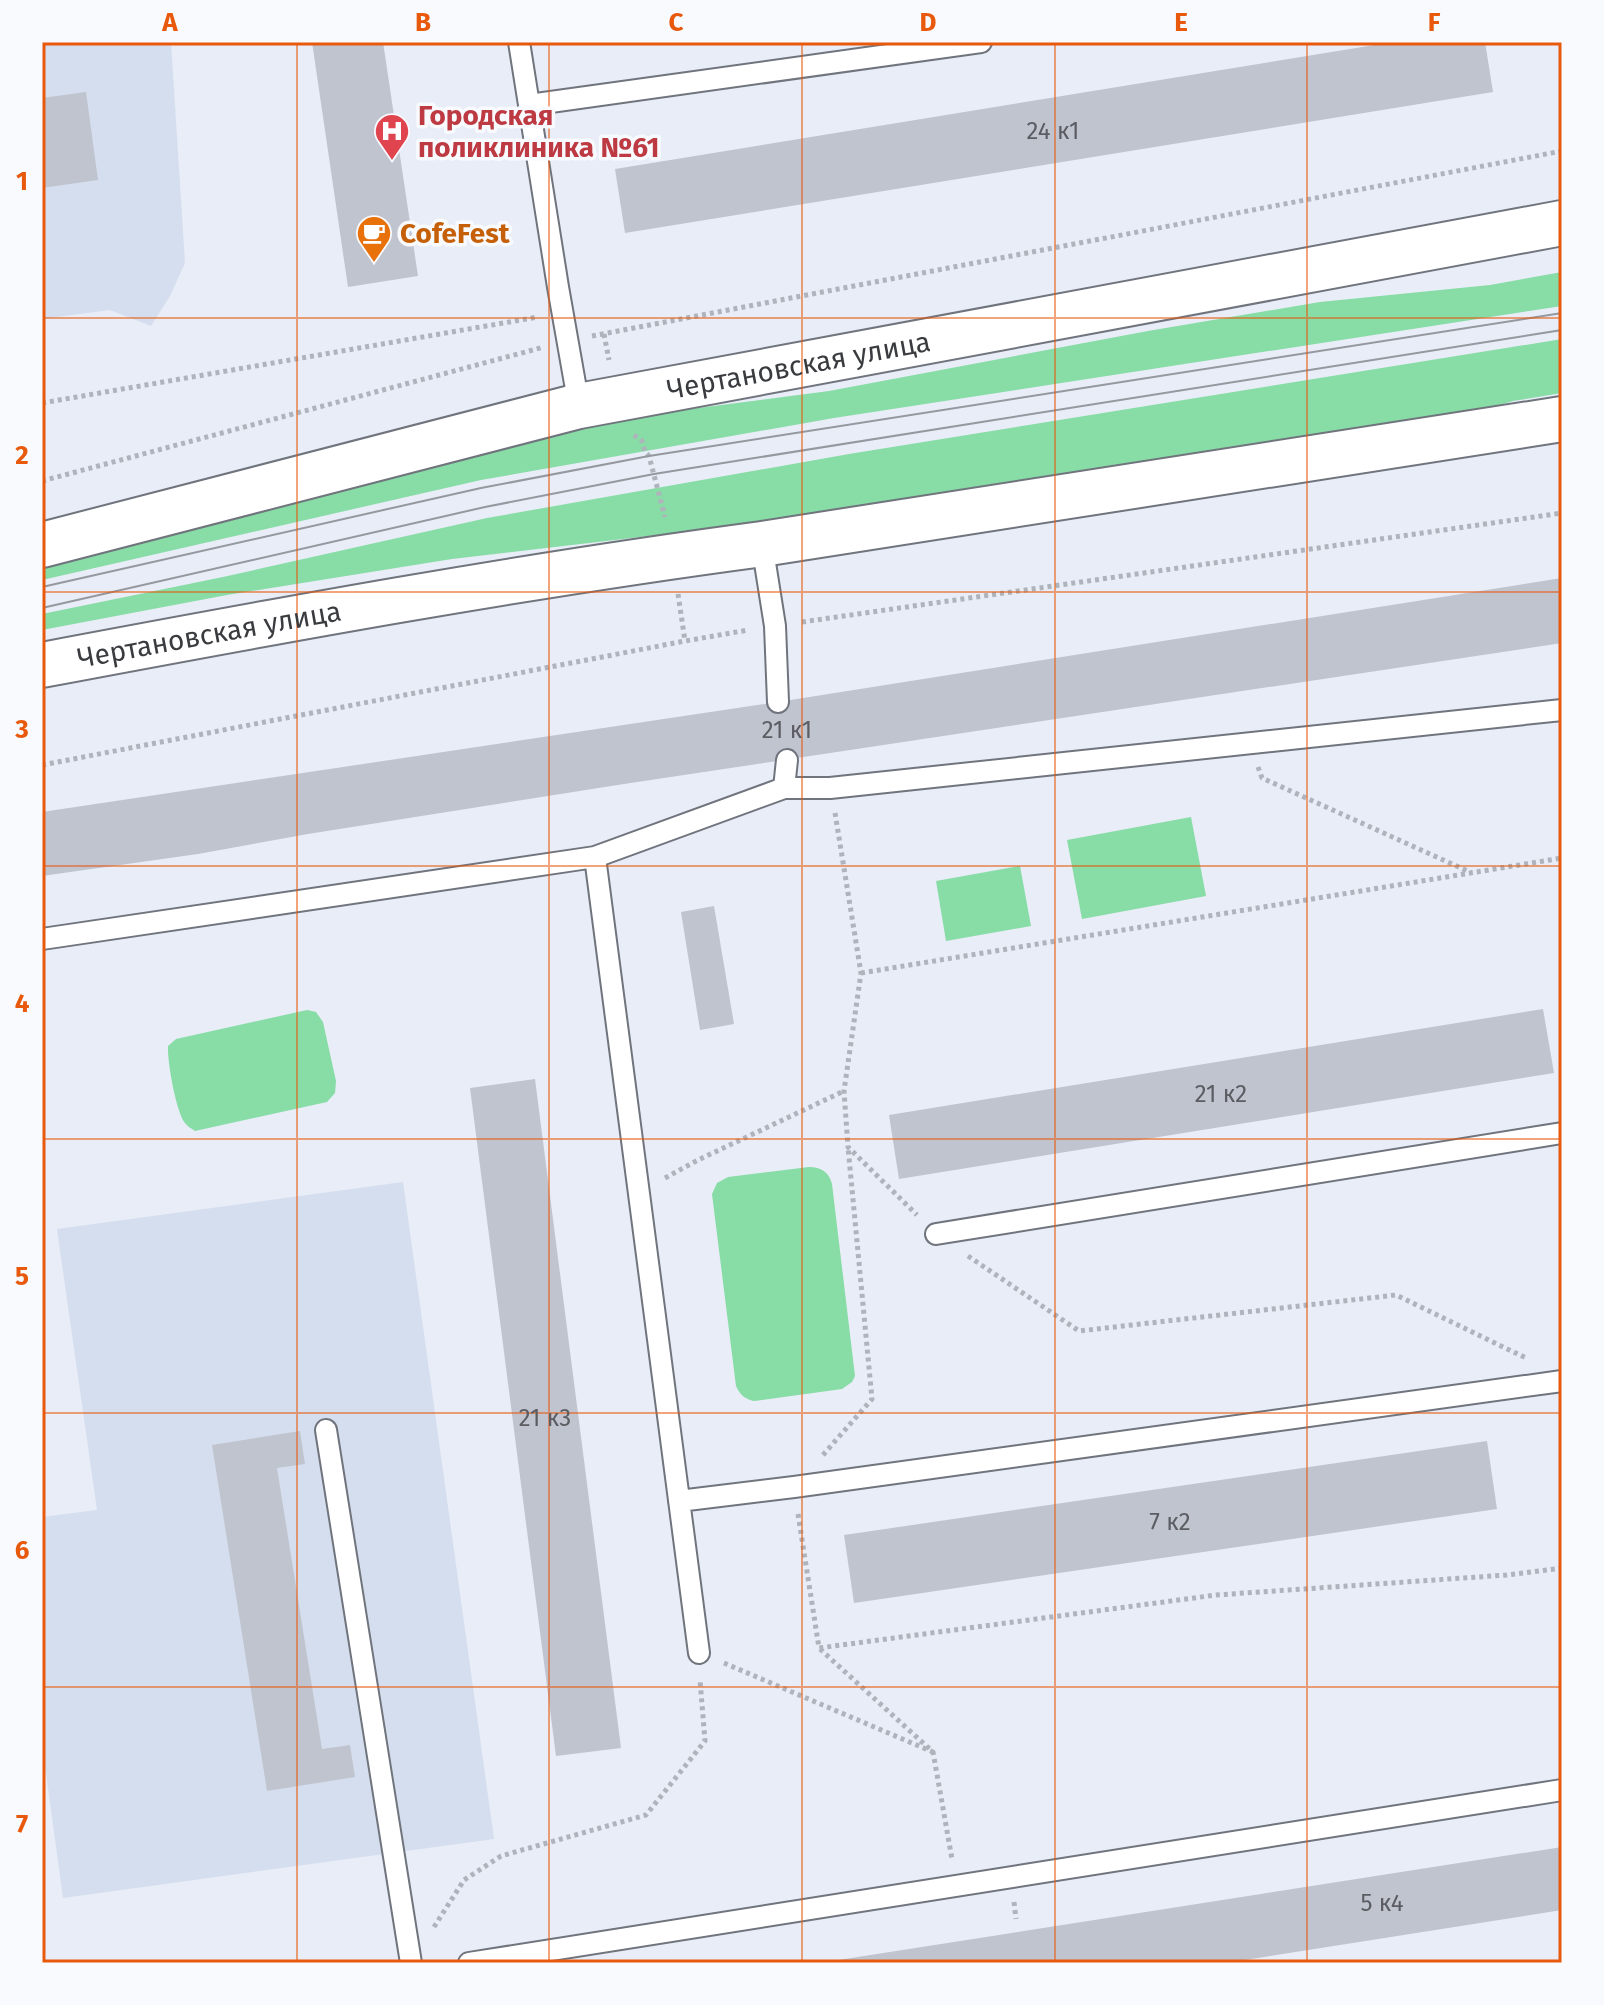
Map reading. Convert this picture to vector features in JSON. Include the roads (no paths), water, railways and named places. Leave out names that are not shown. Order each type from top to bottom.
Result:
[{"type":"main road","name":"Чертановская улица","points":[[42,545],[579,406],[1562,223]]},
{"type":"main road","name":"Чертановская улица","points":[[42,665],[293,618],[672,556],[1562,419]]},
{"type":"lane","points":[[519,42],[579,406]]},
{"type":"lane","points":[[529,105],[981,42]]},
{"type":"lane","points":[[762,544],[775,626],[778,702]]},
{"type":"lane","points":[[42,939],[595,857],[784,788],[830,788],[1562,710]]},
{"type":"lane","points":[[784,788],[787,760]]},
{"type":"lane","points":[[595,857],[699,1653]]},
{"type":"lane","points":[[936,1234],[1562,1133]]},
{"type":"lane","points":[[679,1501],[1562,1381]]},
{"type":"lane","points":[[326,1430],[411,1963]]},
{"type":"lane","points":[[469,1963],[1562,1790]]},
{"type":"tram line","points":[[42,587],[481,488],[649,456],[1562,313]]},
{"type":"tram line","points":[[42,608],[485,507],[654,474],[1562,330]]},
{"type":"place","name":"Городская поликлиника №61","points":[[392,162]]},
{"type":"place","name":"CofeFest","points":[[374,264]]}]
